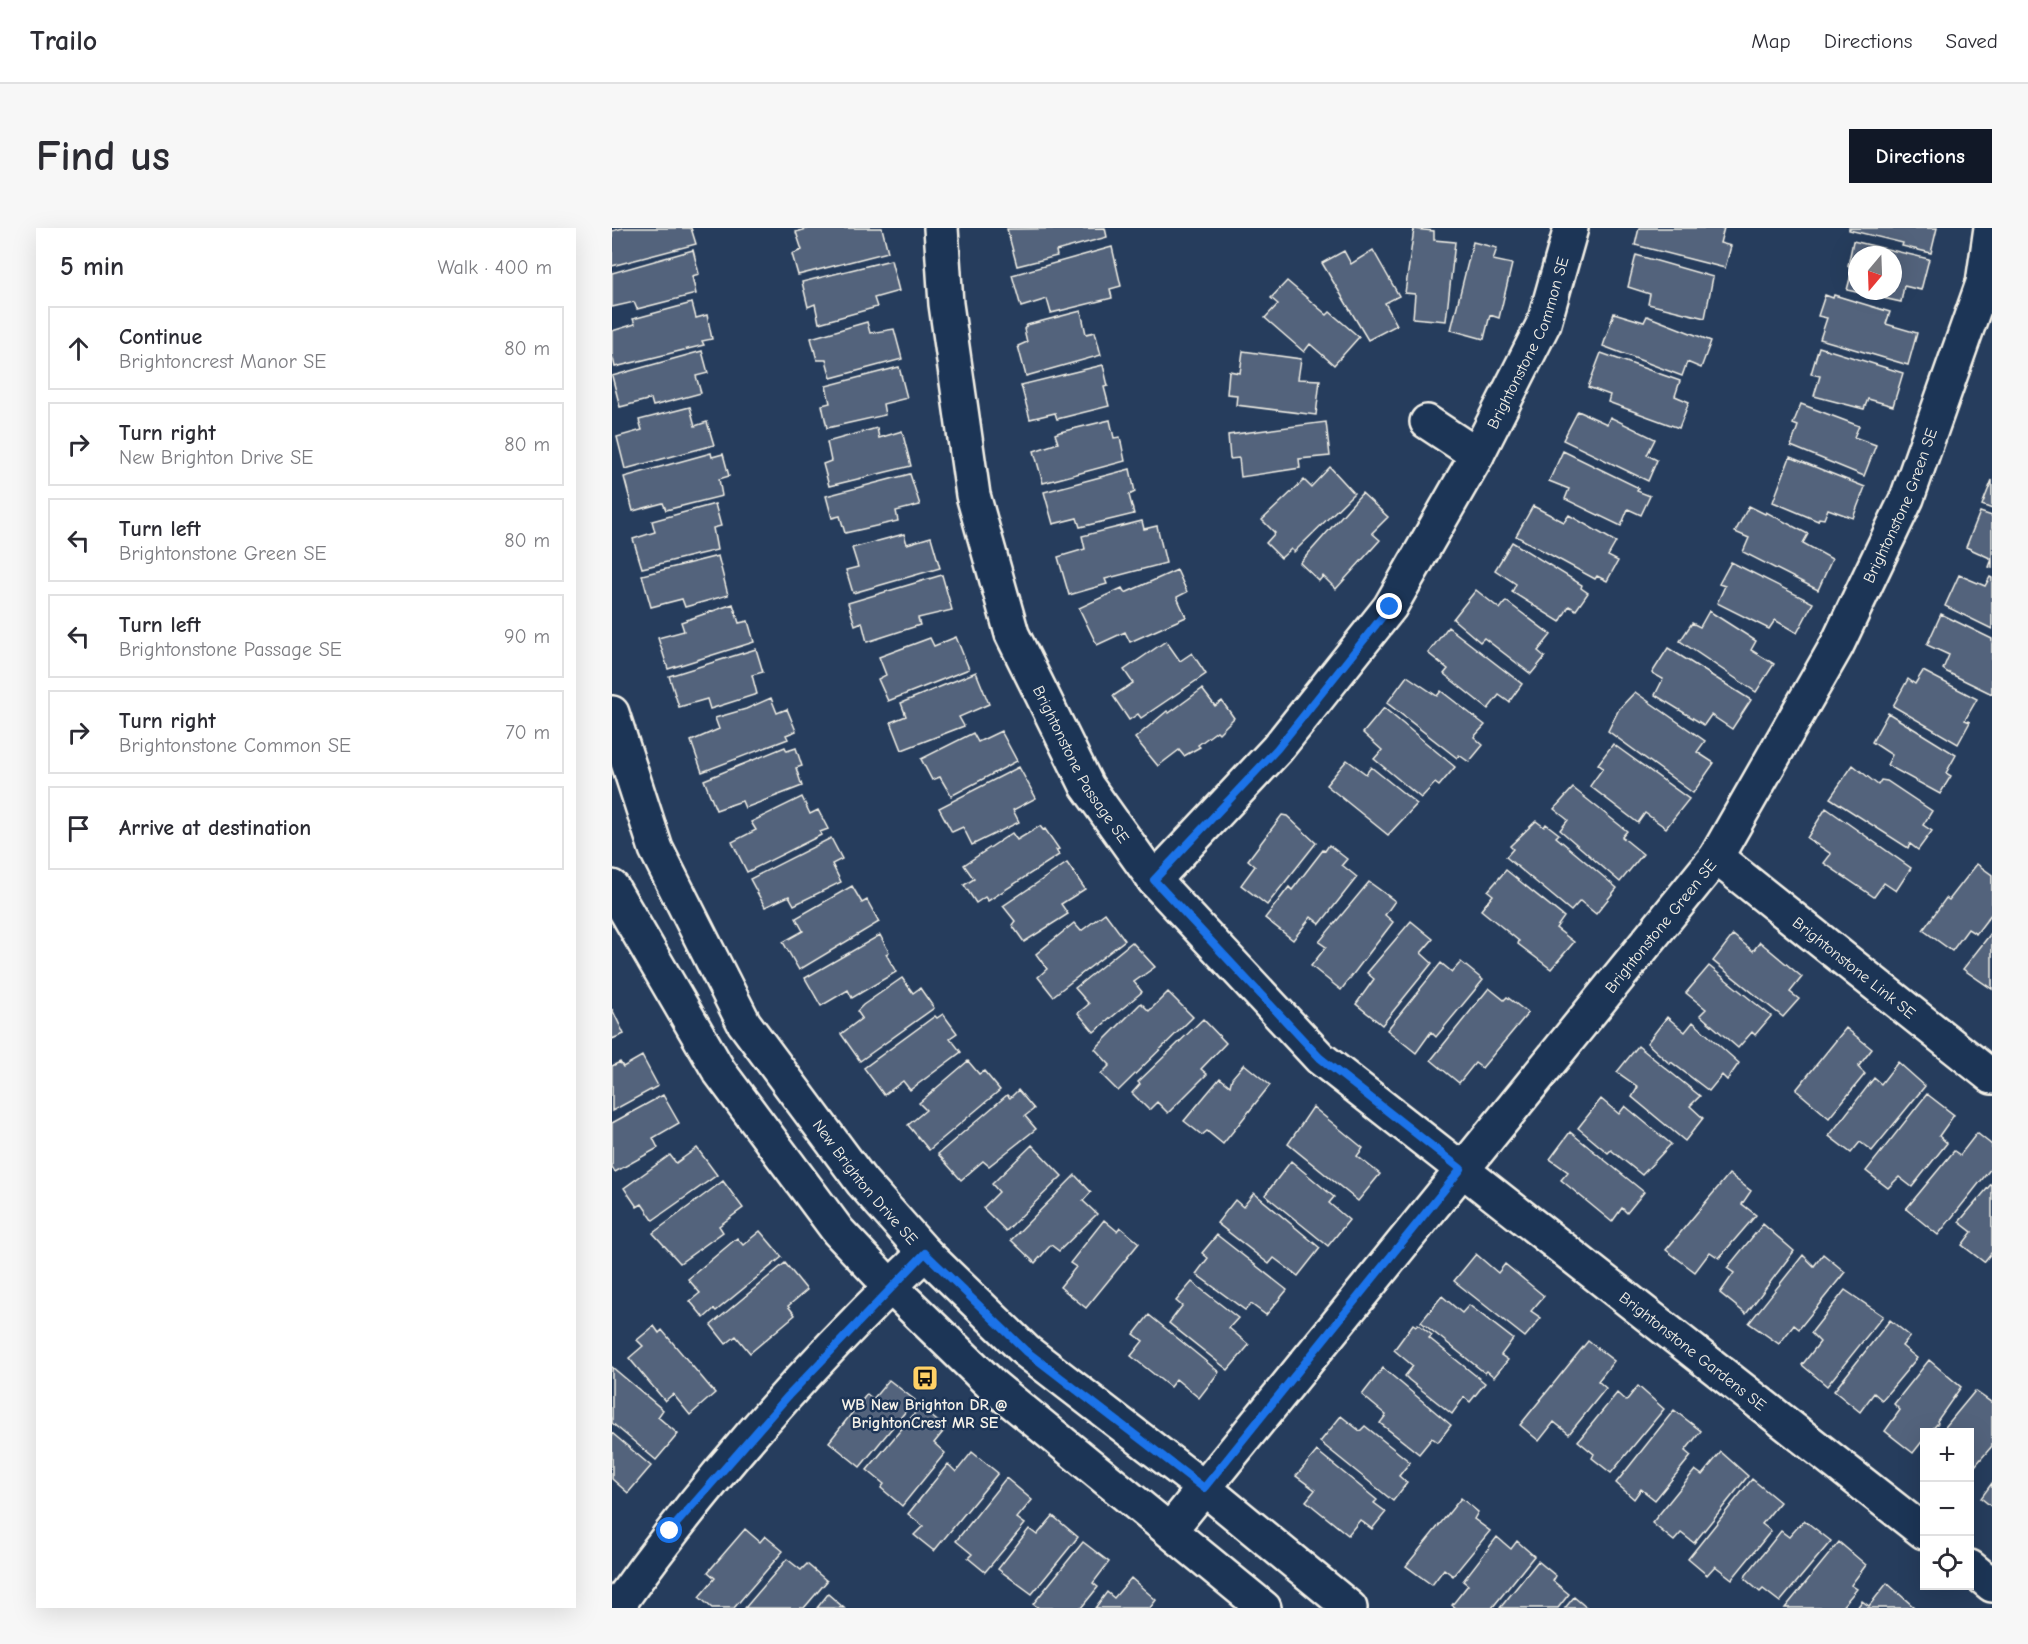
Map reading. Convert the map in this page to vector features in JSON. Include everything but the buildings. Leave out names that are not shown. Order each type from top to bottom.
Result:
[{"type":"street","name":"Brightonstone Passage SE","points":[[941,228],[946,304],[973,495],[1012,634],[1087,786],[1154,880],[1320,1058],[1461,1169]]},
{"type":"street","name":"Brightonstone Common SE","points":[[1154,880],[1277,749],[1390,607],[1477,455],[1544,323],[1571,228]]},
{"type":"street","name":"Brightonstone Green SE","points":[[1170,1530],[1716,857],[1837,645],[1907,498],[1983,283],[1991,228]]},
{"type":"street","points":[[1427,422],[1477,455]]},
{"type":"street","name":"New Brighton Drive SE","points":[[612,713],[656,849],[744,1023],[862,1182],[925,1253],[1026,1351],[1204,1488],[1350,1608]]},
{"type":"street","name":"Brightonstone Link SE","points":[[1716,857],[1992,1077]]},
{"type":"street","points":[[612,887],[719,1071],[838,1231],[890,1286],[993,1386],[1264,1608]]},
{"type":"street","name":"Brightonstone Gardens SE","points":[[1461,1169],[1920,1529]]},
{"type":"street","points":[[616,1608],[670,1531],[788,1396],[890,1286],[925,1253]]},
{"type":"street","points":[[1974,1570],[1992,1585]]},
{"type":"place","name":"WB New Brighton DR @ BrightonCrest MR SE","points":[[925,1378]]},
{"type":"route","points":[[670,1531],[788,1396],[890,1286],[925,1253],[1026,1351],[1204,1488],[1461,1169],[1320,1058],[1154,880],[1277,749],[1390,607]]}]
